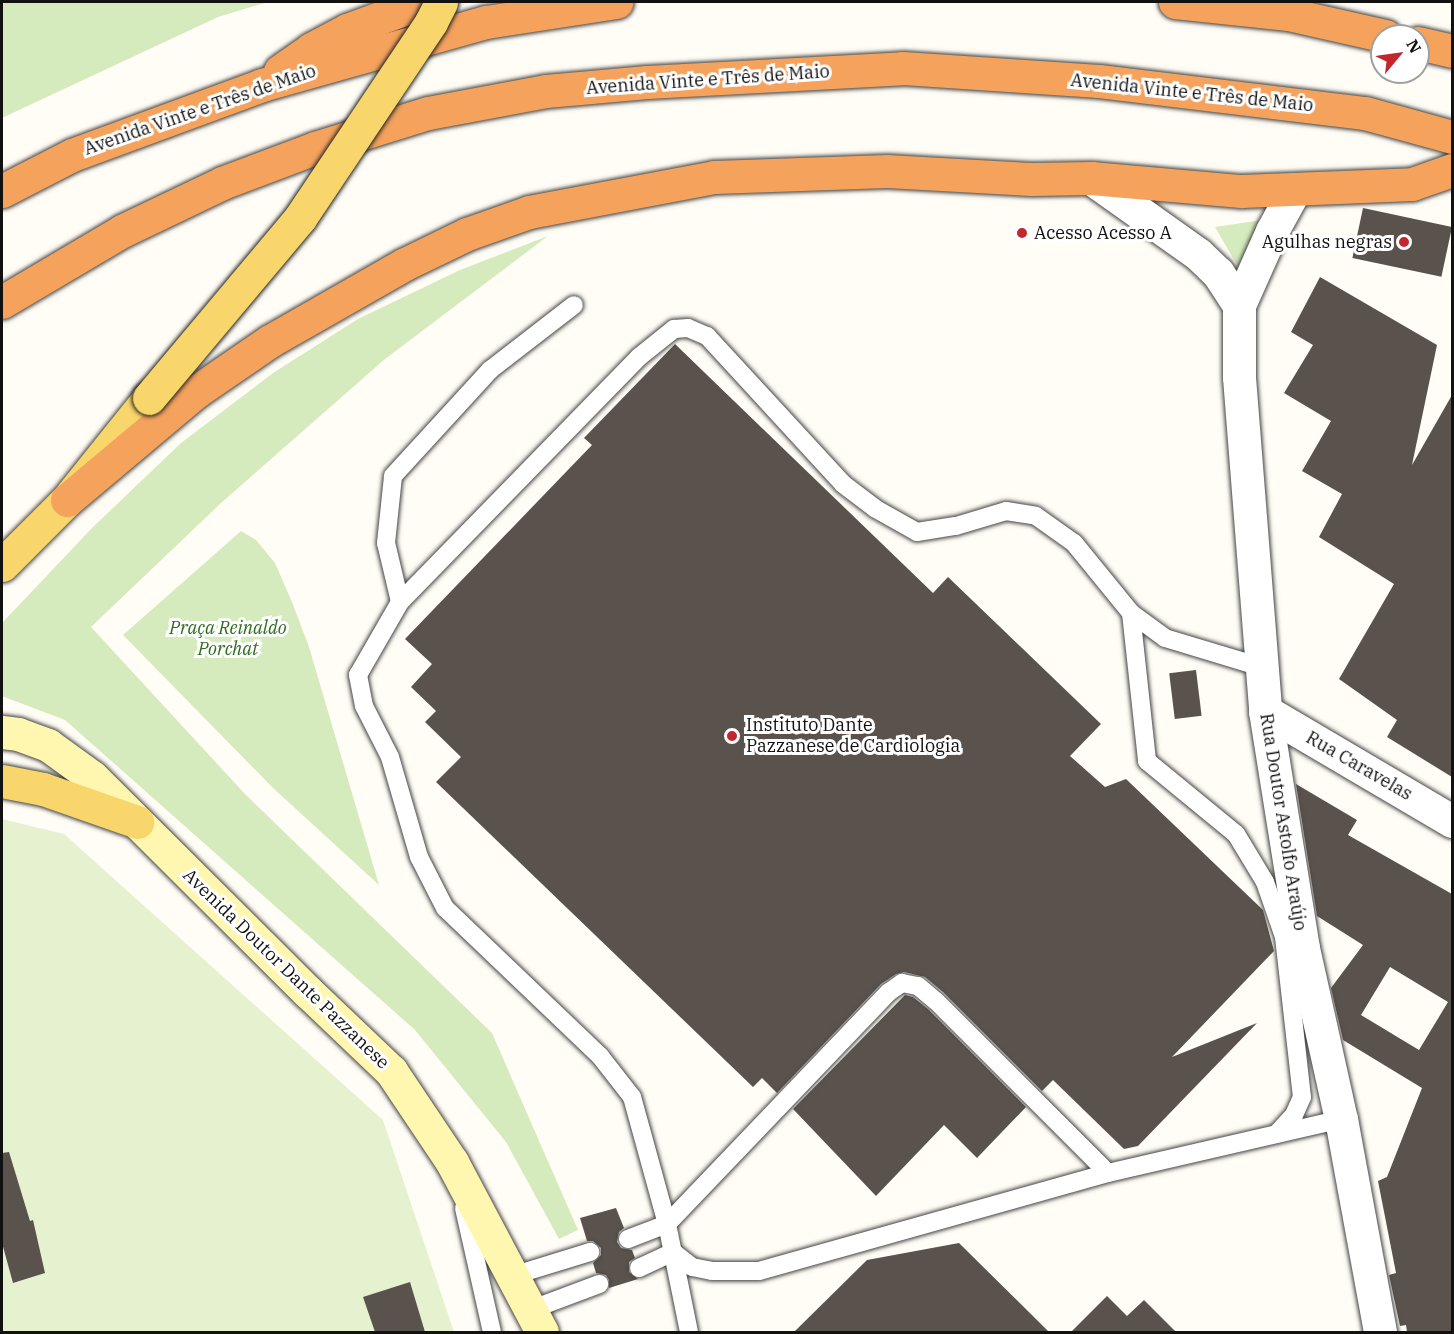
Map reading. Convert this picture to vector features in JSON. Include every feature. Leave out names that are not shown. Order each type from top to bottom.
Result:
[{"type":"highway","points":[[262,85],[311,49],[329,39],[423,2]]},
{"type":"highway","name":"Avenida Vinte e Três de Maio","points":[[2,191],[72,155],[262,85],[486,22],[616,2]]},
{"type":"highway","points":[[1175,2],[1288,14],[1370,32]]},
{"type":"highway","points":[[1430,46],[1452,51]]},
{"type":"highway","name":"Avenida Vinte e Três de Maio","points":[[2,302],[122,231],[222,183],[315,148],[428,113],[546,91],[647,82],[903,68],[1099,81],[1354,111],[1452,137]]},
{"type":"highway","points":[[67,500],[197,391],[270,341],[405,264],[467,234],[529,212],[714,177],[887,171],[1032,179],[1091,178],[1241,191],[1412,184],[1452,170]]},
{"type":"main road","points":[[2,565],[67,500],[300,218],[431,22],[441,2]]},
{"type":"main road","points":[[2,781],[43,789],[137,822]]},
{"type":"street","points":[[1091,178],[1198,255],[1218,273],[1239,305]]},
{"type":"street","name":"Rua Doutor Astolfo Araújo","points":[[1295,189],[1272,231],[1239,305],[1239,377],[1265,711],[1303,948],[1341,1119],[1380,1332]]},
{"type":"street","name":"Rua Caravelas","points":[[1265,711],[1452,821]]},
{"type":"street","name":"Avenida Doutor Dante Pazzanese","points":[[2,732],[18,734],[48,746],[92,777],[391,1071],[452,1162],[536,1321]]},
{"type":"lane","points":[[400,602],[386,543],[393,476],[490,370],[574,305]]},
{"type":"lane","points":[[688,1332],[667,1224],[632,1097],[600,1056],[445,908],[419,857],[390,757],[364,706],[358,675],[400,602],[639,357],[665,334],[674,329],[688,328],[707,336],[843,484],[876,509],[917,532],[956,526],[1006,511],[1036,516],[1074,543],[1131,613],[1165,638],[1261,667]]},
{"type":"lane","points":[[1131,613],[1147,761],[1236,834],[1265,882],[1284,937],[1302,1097],[1294,1115],[1276,1134]]},
{"type":"lane","points":[[628,1239],[667,1224],[889,992],[902,983],[918,986],[936,1001],[1108,1173]]},
{"type":"lane","points":[[673,1252],[693,1267],[712,1271],[759,1271],[1108,1173],[1341,1119]]},
{"type":"lane","points":[[452,1162],[477,1258],[492,1332]]},
{"type":"lane","points":[[512,1276],[590,1252]]},
{"type":"lane","points":[[639,1268],[673,1252]]},
{"type":"lane","points":[[536,1321],[599,1284]]},
{"type":"green space","points":[[2,2],[268,2],[218,17],[2,118]]},
{"type":"green space","points":[[1269,219],[1240,270],[1215,227]]},
{"type":"green space","points":[[548,236],[385,359],[220,504],[91,627],[245,794],[492,1033],[578,1230],[559,1239],[506,1142],[415,1030],[65,720],[2,696],[2,623],[92,528],[181,443],[273,373],[358,319],[460,270]]},
{"type":"green space","name":"Praça Reinaldo Porchat","points":[[241,531],[256,540],[275,563],[292,602],[309,647],[379,885],[273,788],[123,635]]},
{"type":"green space","points":[[2,819],[64,834],[383,1120],[454,1332],[2,1332]]},
{"type":"building","name":"Agulhas negras","points":[[1363,208],[1452,227],[1441,277],[1352,258]]},
{"type":"building","points":[[1320,277],[1437,345],[1412,465],[1452,395],[1452,777],[1387,737],[1397,720],[1339,679],[1394,584],[1319,537],[1342,494],[1302,471],[1331,421],[1284,393],[1313,345],[1291,332]]},
{"type":"building","points":[[675,344],[933,593],[948,577],[1101,724],[1070,756],[1105,787],[1126,779],[1263,910],[1274,951],[1172,1057],[1257,1023],[1138,1146],[1124,1149],[1053,1080],[1042,1091],[943,992],[925,977],[904,972],[896,974],[881,984],[777,1093],[762,1078],[753,1087],[436,782],[461,757],[425,722],[436,711],[411,687],[432,664],[405,639],[592,445],[584,438]]},
{"type":"building","points":[[1196,670],[1202,716],[1175,719],[1169,673]]},
{"type":"building","points":[[1296,784],[1357,820],[1348,835],[1452,894],[1452,1332],[1407,1332],[1406,1325],[1400,1326],[1389,1275],[1396,1273],[1378,1181],[1387,1177],[1422,1088],[1343,1040],[1331,988],[1363,945],[1317,916]],"holes":[[[1390,967],[1448,1002],[1419,1050],[1361,1015]]]},
{"type":"building","points":[[905,995],[913,997],[928,1009],[1026,1107],[977,1158],[944,1125],[876,1196],[793,1109]]},
{"type":"building","points":[[9,1152],[30,1221],[33,1220],[45,1273],[13,1283],[2,1243],[2,1153]]},
{"type":"building","points":[[616,1208],[624,1228],[619,1232],[617,1242],[621,1248],[632,1250],[635,1258],[629,1262],[629,1272],[638,1279],[609,1288],[606,1275],[596,1273],[593,1263],[601,1255],[601,1248],[593,1241],[587,1241],[580,1218]]},
{"type":"building","points":[[959,1243],[1049,1332],[794,1332],[867,1260]]},
{"type":"building","points":[[410,1282],[425,1332],[375,1332],[363,1297]]},
{"type":"building","points":[[1107,1296],[1127,1316],[1144,1300],[1176,1332],[1071,1332]]},
{"type":"place","name":"Acesso Acesso A","points":[[1022,233]]},
{"type":"place","name":"Agulhas negras","points":[[1404,242]]},
{"type":"place","name":"Instituto Dante Pazzanese de Cardiologia","points":[[732,736]]}]
